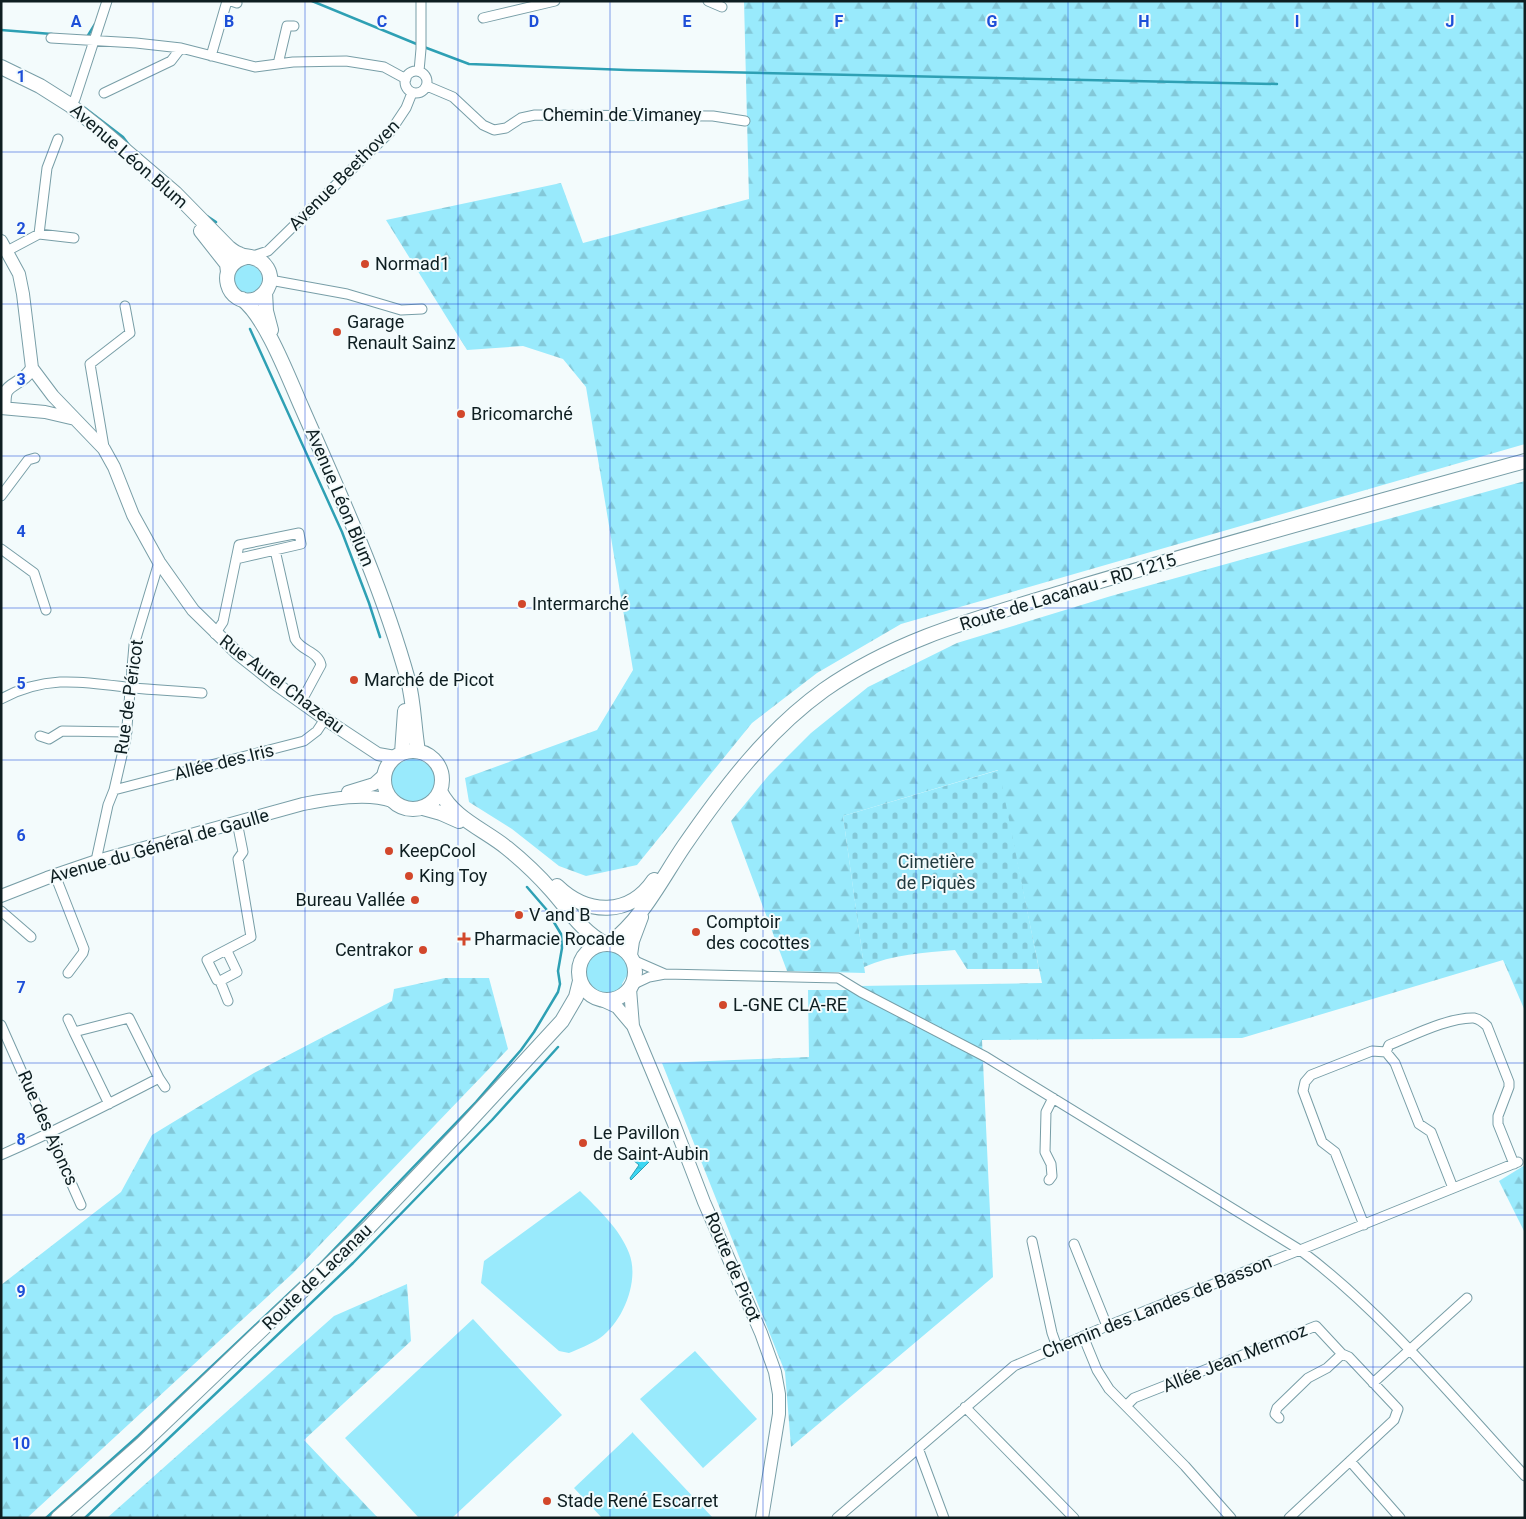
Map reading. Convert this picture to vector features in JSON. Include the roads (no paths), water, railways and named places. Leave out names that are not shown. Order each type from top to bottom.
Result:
[{"type":"main road","name":"Avenue Léon Blum","points":[[1,67],[32,82],[70,105],[174,193],[229,248],[238,254],[248,257]]},
{"type":"main road","name":"Avenue Léon Blum","points":[[1,75],[37,91],[65,109],[173,202],[197,226],[221,255],[227,264],[228,272]]},
{"type":"main road","points":[[4,246],[19,274],[32,368],[23,380],[8,389],[5,394],[3,408],[45,412],[75,419]]},
{"type":"main road","points":[[248,257],[261,261],[268,281],[255,299],[242,299],[231,292],[228,286],[228,272],[235,262],[248,257]]},
{"type":"main road","name":"Avenue Léon Blum","points":[[268,281],[266,311],[280,357]]},
{"type":"main road","name":"Avenue Léon Blum","points":[[242,299],[250,305],[256,314],[280,357],[364,550],[395,639],[411,694],[418,751]]},
{"type":"main road","name":"Rue Aurel Chazeau","points":[[32,368],[53,396],[104,449],[114,466],[133,515],[159,562],[192,610],[216,634],[276,684],[325,719],[378,754],[399,755]]},
{"type":"main road","name":"Route de Lacanau - RD 1215","points":[[684,846],[748,760],[784,722],[824,690],[885,654],[919,638],[1157,564],[1525,461]]},
{"type":"main road","name":"Avenue Léon Blum","points":[[395,639],[405,695],[405,725],[399,755]]},
{"type":"main road","points":[[378,754],[385,773],[386,792],[392,801],[403,808],[418,810],[423,808],[435,799],[442,783],[439,767],[431,757],[418,751],[399,755],[389,763],[385,773]]},
{"type":"main road","name":"Avenue du Général de Gaulle","points":[[320,801],[329,796],[368,787],[379,781],[385,773]]},
{"type":"main road","points":[[440,791],[448,804],[506,847],[539,867],[570,897],[582,904],[596,908],[612,908],[625,904],[640,895],[684,846]]},
{"type":"main road","name":"Avenue du Général de Gaulle","points":[[1,896],[98,861],[320,801],[376,797],[392,801]]},
{"type":"main road","points":[[423,808],[441,813],[483,831]]},
{"type":"main road","points":[[581,959],[592,948],[608,944],[631,924],[644,909],[684,846]]},
{"type":"main road","points":[[506,847],[534,872],[593,936],[608,944],[618,946],[631,958]]},
{"type":"main road","points":[[562,1021],[600,1000],[618,998],[631,987],[635,972],[631,958],[632,941],[644,909]]},
{"type":"main road","points":[[574,917],[583,947],[578,974],[580,981],[583,988],[600,1000]]},
{"type":"main road","points":[[562,1021],[576,997],[580,981]]},
{"type":"main road","name":"Route de Picot","points":[[631,987],[633,1026]]},
{"type":"main road","name":"Route de Picot","points":[[600,1000],[617,1007],[633,1026],[704,1202],[761,1333],[775,1372],[779,1394],[779,1414],[762,1518]]},
{"type":"main road","name":"Route de Lacanau","points":[[58,1518],[148,1439],[369,1227],[562,1021]]},
{"type":"street","points":[[70,105],[75,98],[107,1]]},
{"type":"street","points":[[211,56],[227,1]]},
{"type":"street","points":[[419,71],[421,1]]},
{"type":"street","points":[[483,18],[555,1]]},
{"type":"street","points":[[708,1],[722,7]]},
{"type":"street","points":[[278,64],[287,26],[294,26]]},
{"type":"street","points":[[51,38],[181,48],[255,66],[293,62],[346,61],[384,67],[406,79]]},
{"type":"street","points":[[104,94],[171,61],[181,48]]},
{"type":"street","points":[[419,71],[425,75],[427,86],[422,91],[412,93],[407,88],[406,79],[409,73],[419,71]]},
{"type":"street","name":"Chemin de Vimaney","points":[[427,86],[453,97],[483,125],[494,130],[506,128],[521,118],[535,115],[714,116],[745,121]]},
{"type":"street","name":"Avenue Beethoven","points":[[248,257],[268,251],[390,132],[406,108],[412,93]]},
{"type":"street","points":[[39,234],[47,168],[58,139]]},
{"type":"street","points":[[4,246],[39,234],[74,238]]},
{"type":"street","points":[[268,251],[268,281],[347,294],[402,310],[422,309]]},
{"type":"street","points":[[104,449],[90,364],[130,333],[125,306]]},
{"type":"street","points":[[1,496],[28,460],[35,458]]},
{"type":"street","points":[[216,634],[223,622],[236,558],[239,546],[299,532],[302,544],[236,558]]},
{"type":"street","points":[[1,549],[34,573],[46,610]]},
{"type":"street","points":[[275,550],[295,639],[300,646],[317,657],[321,665],[301,702]]},
{"type":"street","name":"Rue de Péricot","points":[[98,861],[97,856],[106,814],[114,790],[127,732],[134,645],[159,562]]},
{"type":"street","points":[[1,699],[22,690],[58,682],[80,681],[202,693]]},
{"type":"street","name":"Allée des Iris","points":[[114,790],[304,742],[325,719]]},
{"type":"street","points":[[40,736],[48,739],[62,731],[127,732]]},
{"type":"street","points":[[228,1001],[220,981],[217,980],[207,960],[251,937],[238,859],[243,852],[237,822]]},
{"type":"street","points":[[55,875],[84,949],[68,973]]},
{"type":"street","points":[[1,911],[31,937]]},
{"type":"street","points":[[220,981],[237,972],[227,951]]},
{"type":"street","points":[[631,958],[665,974]]},
{"type":"street","points":[[631,987],[649,977],[665,974],[838,978],[861,992],[986,1057],[1300,1250],[1332,1274],[1409,1350],[1525,1476]]},
{"type":"street","points":[[74,1032],[129,1018],[165,1087]]},
{"type":"street","name":"Chemin des Landes de Basson","points":[[837,1518],[1014,1366],[1107,1326],[1516,1163],[1498,1124],[1498,1116],[1509,1087],[1508,1082],[1487,1026],[1482,1021],[1474,1018],[1447,1022],[1389,1045],[1386,1052]]},
{"type":"street","points":[[68,1019],[109,1104]]},
{"type":"street","name":"Rue des Ajoncs","points":[[1,1025],[51,1133],[81,1204]]},
{"type":"street","points":[[1364,1224],[1334,1152],[1322,1142],[1302,1092],[1305,1082],[1311,1075],[1372,1051],[1386,1052],[1395,1063],[1419,1124],[1430,1132],[1453,1188]]},
{"type":"street","points":[[1,1156],[51,1133],[159,1078]]},
{"type":"street","points":[[1049,1180],[1052,1176],[1051,1164],[1045,1152],[1046,1112],[1053,1098]]},
{"type":"street","points":[[1032,1241],[1052,1333],[1057,1347]]},
{"type":"street","points":[[1074,1244],[1107,1326]]},
{"type":"street","points":[[1373,1383],[1467,1298]]},
{"type":"street","name":"Allée Jean Mermoz","points":[[1126,1406],[1134,1398],[1316,1326],[1342,1354],[1349,1357],[1398,1409],[1394,1420],[1289,1518]]},
{"type":"street","points":[[1083,1336],[1097,1370],[1109,1389],[1185,1466],[1231,1518]]},
{"type":"street","points":[[1279,1418],[1275,1414],[1277,1408],[1308,1378],[1327,1368],[1342,1354]]},
{"type":"street","points":[[966,1407],[1074,1518]]},
{"type":"street","points":[[918,1448],[944,1518]]},
{"type":"street","points":[[1350,1461],[1400,1518]]},
{"type":"water","points":[[635,1150],[644,1154],[652,1154],[654,1157],[631,1180],[630,1178],[639,1165],[627,1158]]},
{"type":"waterway","points":[[312,1],[419,45]]},
{"type":"waterway","points":[[85,37],[87,37],[95,24]]},
{"type":"waterway","points":[[1,30],[52,34]]},
{"type":"waterway","points":[[424,47],[469,64],[627,70],[1277,84]]},
{"type":"waterway","points":[[81,105],[123,137],[129,145]]},
{"type":"waterway","points":[[207,216],[216,222]]},
{"type":"waterway","points":[[250,329],[342,532],[380,637]]},
{"type":"waterway","points":[[46,1518],[138,1436],[319,1265],[476,1102],[521,1050],[558,992],[560,984],[558,971],[562,948],[561,934],[546,909],[527,887]]},
{"type":"waterway","points":[[85,1518],[353,1263],[492,1120],[558,1047]]},
{"type":"place","name":"Normad1","points":[[365,264]]},
{"type":"place","name":"Garage Renault Sainz","points":[[337,332]]},
{"type":"place","name":"Bricomarché","points":[[461,414]]},
{"type":"place","name":"Intermarché","points":[[522,604]]},
{"type":"place","name":"Marché de Picot","points":[[354,680]]},
{"type":"place","name":"KeepCool","points":[[389,851]]},
{"type":"place","name":"King Toy","points":[[409,876]]},
{"type":"place","name":"Bureau Vallée","points":[[415,900]]},
{"type":"place","name":"V and B","points":[[519,915]]},
{"type":"place","name":"Comptoir des cocottes","points":[[696,932]]},
{"type":"place","name":"Pharmacie Rocade","points":[[464,939]]},
{"type":"place","name":"Centrakor","points":[[423,950]]},
{"type":"place","name":"L-GNE CLA-RE","points":[[723,1005]]},
{"type":"place","name":"Le Pavillon de Saint-Aubin","points":[[583,1143]]},
{"type":"place","name":"Stade René Escarret","points":[[547,1501]]},
{"type":"park label","name":"Cimetière de Piquès","points":[[936,872]]}]
